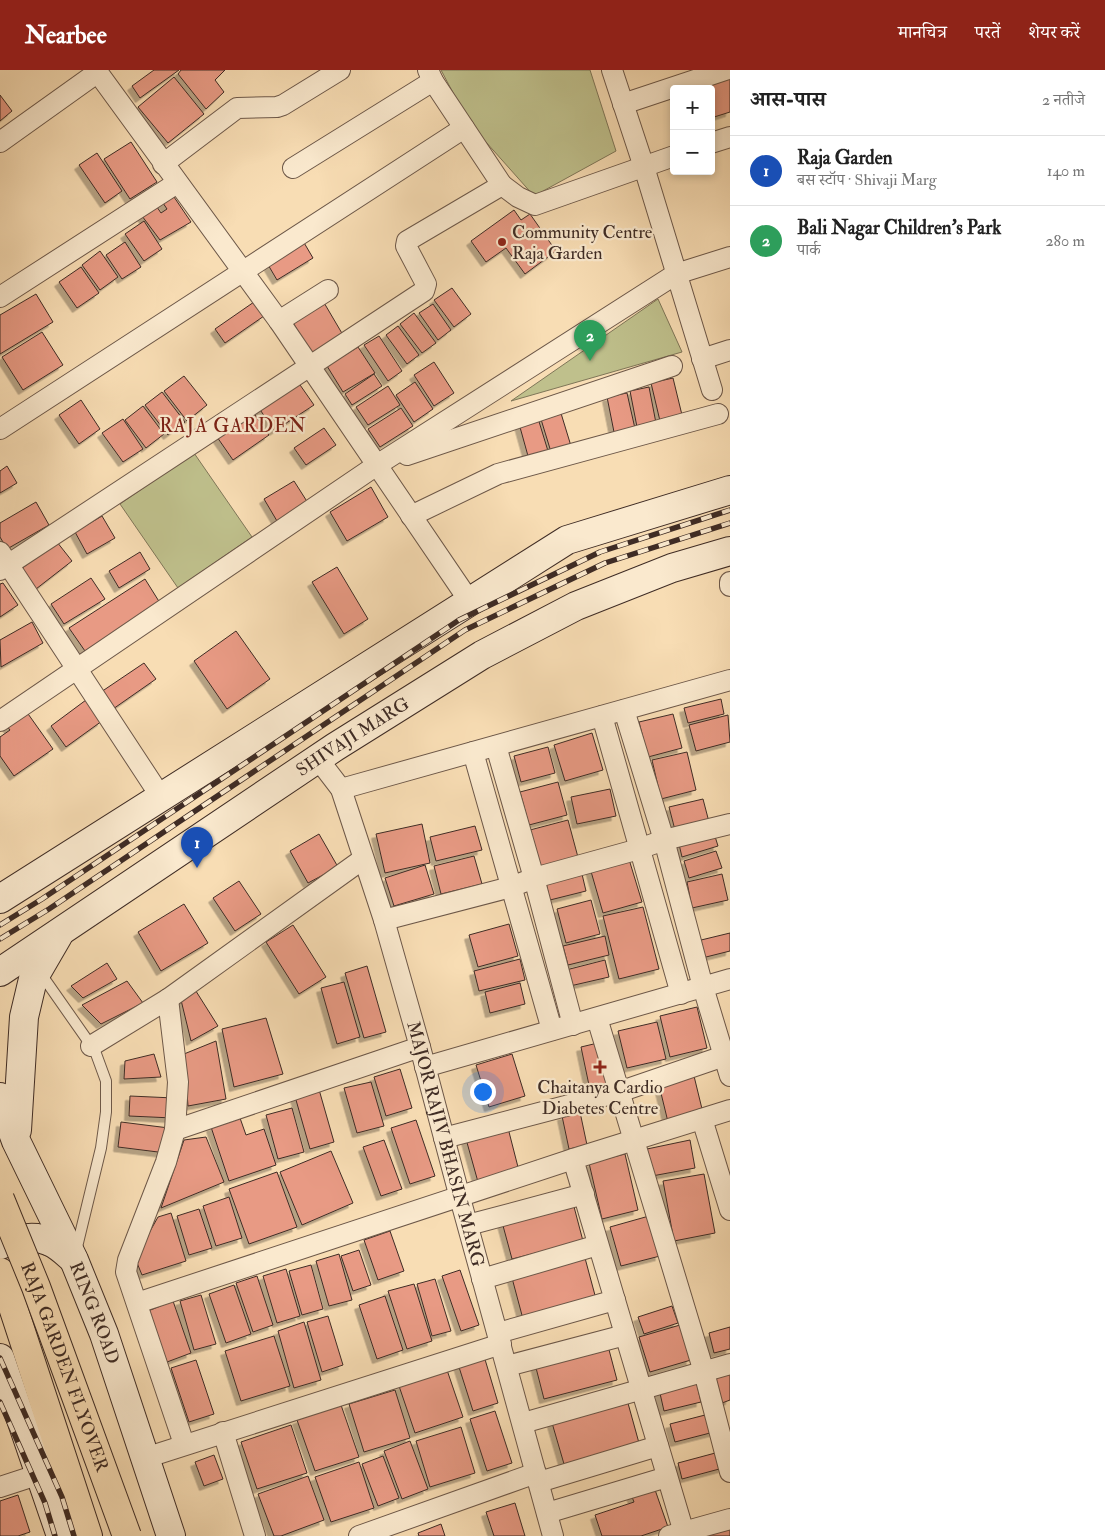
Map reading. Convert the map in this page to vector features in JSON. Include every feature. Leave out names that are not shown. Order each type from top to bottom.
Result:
[{"type":"main road","points":[[2,898],[567,540],[730,490]]},
{"type":"main road","name":"SHIVAJI MARG","points":[[0,972],[318,759],[482,655],[576,606],[672,568],[730,551]]},
{"type":"main road","points":[[16,1141],[24,1017],[33,979],[61,931]]},
{"type":"main road","name":"RING ROAD","points":[[0,1097],[16,1141],[74,1260],[104,1334],[171,1536]]},
{"type":"main road","name":"RAJA GARDEN FLYOVER","points":[[0,1199],[36,1287],[127,1536]]},
{"type":"main road","points":[[0,1245],[10,1241],[33,1237],[50,1241],[74,1260]]},
{"type":"main road","name":"RAJA GARDEN FLYOVER","points":[[0,1272],[88,1536]]},
{"type":"main road","points":[[0,1358],[62,1536]]},
{"type":"street","points":[[163,164],[237,108],[277,107],[283,105],[340,70]]},
{"type":"street","points":[[612,70],[644,167],[712,390]]},
{"type":"street","points":[[623,104],[725,70]]},
{"type":"street","points":[[0,142],[97,71],[279,321],[470,602]]},
{"type":"street","points":[[293,168],[430,76],[502,184],[518,197],[535,205],[670,157]]},
{"type":"street","points":[[0,429],[464,128]]},
{"type":"street","points":[[715,143],[730,137]]},
{"type":"street","points":[[0,297],[177,183]]},
{"type":"street","points":[[161,797],[78,669],[3,562],[424,291],[426,284],[406,246],[407,241],[502,184]]},
{"type":"street","points":[[0,721],[376,465],[676,274],[729,260]]},
{"type":"street","points":[[279,321],[328,290]]},
{"type":"street","points":[[702,359],[730,350]]},
{"type":"street","points":[[376,465],[672,366]]},
{"type":"street","points":[[412,516],[498,474],[726,408]]},
{"type":"street","points":[[341,789],[730,680]]},
{"type":"street","points":[[624,710],[664,840],[703,987],[730,1076]]},
{"type":"street","points":[[602,716],[681,994]]},
{"type":"street","points":[[496,746],[573,1024]]},
{"type":"street","points":[[473,752],[552,1030]]},
{"type":"street","name":"MAJOR RAJIV BHASIN MARG","points":[[318,759],[341,789],[384,920],[553,1536]]},
{"type":"street","points":[[384,920],[511,887],[534,878],[639,849],[664,840],[730,824]]},
{"type":"street","points":[[91,1046],[168,999],[363,859]]},
{"type":"street","points":[[425,1067],[730,979]]},
{"type":"street","points":[[168,999],[178,1082],[175,1130],[166,1162],[128,1260],[127,1276],[184,1444]]},
{"type":"street","points":[[597,1018],[704,1372],[730,1472]]},
{"type":"street","points":[[175,1130],[420,1047]]},
{"type":"street","points":[[444,1138],[619,1092],[724,1056]]},
{"type":"street","points":[[137,1303],[460,1198],[573,1159],[730,1110]]},
{"type":"street","points":[[702,1119],[730,1210]]},
{"type":"street","points":[[573,1159],[667,1477],[679,1535],[730,1519]]},
{"type":"street","points":[[468,1226],[584,1194]]},
{"type":"street","points":[[482,1280],[598,1245]]},
{"type":"street","points":[[145,1458],[615,1300]]},
{"type":"street","points":[[507,1366],[625,1335]]},
{"type":"street","points":[[523,1423],[730,1364]]},
{"type":"street","points":[[223,1432],[256,1536]]},
{"type":"street","points":[[359,1536],[538,1478],[658,1446]]},
{"type":"street","points":[[0,1487],[40,1474]]},
{"type":"street","points":[[547,1513],[667,1477]]},
{"type":"lane","points":[[38,969],[91,1046],[106,1081],[106,1112],[101,1148],[74,1260]]},
{"type":"green space","points":[[441,70],[590,70],[616,151],[534,196],[469,123]]},
{"type":"green space","points":[[658,299],[682,352],[511,401]]},
{"type":"green space","points":[[194,453],[252,537],[178,588],[120,504]]},
{"type":"building","points":[[154,70],[179,70],[140,98],[132,86]]},
{"type":"building","points":[[181,70],[225,70],[215,80],[224,92],[206,109],[178,74]]},
{"type":"building","points":[[730,74],[730,112],[715,117],[715,85],[707,85]]},
{"type":"building","points":[[174,77],[204,114],[168,143],[138,107]]},
{"type":"building","points":[[0,95],[12,111],[0,121]]},
{"type":"building","points":[[131,142],[157,182],[130,199],[104,159]]},
{"type":"building","points":[[97,153],[122,191],[105,203],[79,165]]},
{"type":"building","points":[[174,197],[191,222],[160,240],[142,216],[157,207],[161,213],[167,209],[163,203]]},
{"type":"building","points":[[514,210],[521,220],[530,214],[556,251],[525,274],[506,248],[486,262],[471,241]]},
{"type":"building","points":[[144,221],[162,249],[144,261],[125,234]]},
{"type":"building","points":[[303,241],[313,258],[277,280],[267,263]]},
{"type":"building","points":[[125,242],[141,267],[122,279],[106,255]]},
{"type":"building","points":[[100,251],[118,277],[100,290],[82,265]]},
{"type":"building","points":[[81,267],[99,293],[77,308],[59,282]]},
{"type":"building","points":[[452,288],[471,314],[454,327],[434,300]]},
{"type":"building","points":[[36,294],[53,322],[0,354],[0,315]]},
{"type":"building","points":[[323,301],[343,335],[311,354],[291,319]]},
{"type":"building","points":[[254,302],[264,316],[225,343],[215,329]]},
{"type":"building","points":[[433,304],[451,330],[438,340],[419,313]]},
{"type":"building","points":[[414,313],[436,343],[422,353],[400,324]]},
{"type":"building","points":[[398,326],[419,355],[407,364],[386,335]]},
{"type":"building","points":[[42,332],[63,365],[23,390],[2,357]]},
{"type":"building","points":[[379,336],[402,371],[388,381],[364,345]]},
{"type":"building","points":[[358,347],[375,373],[343,392],[327,366]]},
{"type":"building","points":[[434,362],[454,393],[434,406],[414,375]]},
{"type":"building","points":[[374,374],[382,386],[352,405],[345,394]]},
{"type":"building","points":[[184,376],[207,405],[187,421],[164,391]]},
{"type":"building","points":[[673,378],[682,415],[660,421],[651,383]]},
{"type":"building","points":[[298,382],[314,405],[274,431],[259,408]]},
{"type":"building","points":[[415,382],[433,409],[414,422],[396,395]]},
{"type":"building","points":[[388,386],[400,405],[368,425],[356,407]]},
{"type":"building","points":[[649,387],[656,423],[637,427],[630,391]]},
{"type":"building","points":[[162,392],[185,422],[168,435],[145,405]]},
{"type":"building","points":[[627,393],[636,433],[615,437],[607,397]]},
{"type":"building","points":[[81,400],[100,429],[79,444],[59,415]]},
{"type":"building","points":[[143,406],[164,434],[146,448],[125,420]]},
{"type":"building","points":[[401,408],[413,426],[380,447],[368,429]]},
{"type":"building","points":[[560,410],[571,446],[551,452],[540,416]]},
{"type":"building","points":[[253,412],[269,435],[233,460],[217,437]]},
{"type":"building","points":[[537,415],[548,451],[528,456],[518,420]]},
{"type":"building","points":[[123,419],[143,449],[123,462],[102,433]]},
{"type":"building","points":[[324,428],[336,445],[306,465],[294,448]]},
{"type":"building","points":[[7,466],[17,483],[0,493],[0,471]]},
{"type":"building","points":[[294,481],[308,503],[277,521],[264,499]]},
{"type":"building","points":[[371,487],[388,517],[347,541],[330,512]]},
{"type":"building","points":[[36,502],[49,525],[7,549],[0,537],[0,523]]},
{"type":"building","points":[[102,516],[115,538],[87,554],[75,532]]},
{"type":"building","points":[[57,542],[72,561],[36,589],[21,569]]},
{"type":"building","points":[[140,552],[150,569],[119,588],[109,571]]},
{"type":"building","points":[[337,567],[368,619],[344,634],[312,582]]},
{"type":"building","points":[[91,578],[105,599],[64,624],[51,604]]},
{"type":"building","points":[[145,579],[160,603],[85,651],[69,628]]},
{"type":"building","points":[[3,583],[18,605],[0,617],[0,584]]},
{"type":"building","points":[[32,622],[43,643],[1,667],[0,640]]},
{"type":"building","points":[[236,631],[270,679],[227,709],[194,661]]},
{"type":"building","points":[[144,663],[156,679],[113,709],[101,692]]},
{"type":"building","points":[[721,699],[724,714],[688,723],[684,708]]},
{"type":"building","points":[[86,700],[102,721],[66,747],[51,726]]},
{"type":"building","points":[[26,711],[53,749],[14,776],[0,756],[0,737],[10,730],[6,725]]},
{"type":"building","points":[[673,714],[682,748],[648,757],[639,722]]},
{"type":"building","points":[[728,715],[730,742],[696,751],[689,725]]},
{"type":"building","points":[[592,733],[603,770],[565,781],[554,745]]},
{"type":"building","points":[[548,747],[555,773],[521,782],[514,756]]},
{"type":"building","points":[[687,752],[696,790],[661,799],[652,760]]},
{"type":"building","points":[[558,782],[567,815],[529,825],[520,792]]},
{"type":"building","points":[[610,789],[616,816],[577,824],[571,797]]},
{"type":"building","points":[[703,799],[709,822],[675,830],[669,807]]},
{"type":"building","points":[[568,820],[579,861],[541,871],[530,830]]},
{"type":"building","points":[[422,824],[430,863],[385,873],[376,834]]},
{"type":"building","points":[[475,826],[482,850],[436,861],[430,837]]},
{"type":"building","points":[[713,830],[718,846],[682,857],[678,840]]},
{"type":"building","points":[[319,834],[338,867],[308,883],[290,851]]},
{"type":"building","points":[[716,851],[722,868],[689,878],[684,861]]},
{"type":"building","points":[[474,856],[482,884],[441,894],[434,866]]},
{"type":"building","points":[[628,856],[642,902],[603,913],[590,868]]},
{"type":"building","points":[[425,865],[434,894],[394,906],[385,878]]},
{"type":"building","points":[[581,870],[586,891],[550,900],[545,879]]},
{"type":"building","points":[[722,874],[728,900],[692,908],[687,882]]},
{"type":"building","points":[[239,881],[261,914],[235,931],[213,898]]},
{"type":"building","points":[[591,900],[600,934],[566,943],[557,909]]},
{"type":"building","points":[[184,904],[208,943],[161,971],[138,932]]},
{"type":"building","points":[[643,907],[659,969],[619,979],[603,916]]},
{"type":"building","points":[[509,924],[518,956],[478,967],[469,935]]},
{"type":"building","points":[[293,925],[326,977],[299,994],[266,942]]},
{"type":"building","points":[[730,933],[730,951],[702,958],[697,941]]},
{"type":"building","points":[[605,936],[609,955],[568,965],[563,946]]},
{"type":"building","points":[[520,959],[525,980],[479,991],[474,971]]},
{"type":"building","points":[[605,960],[609,977],[570,986],[566,970]]},
{"type":"building","points":[[107,963],[117,979],[83,998],[71,986]]},
{"type":"building","points":[[367,966],[386,1032],[364,1038],[345,973]]},
{"type":"building","points":[[127,981],[143,1003],[101,1024],[82,1005]]},
{"type":"building","points":[[344,982],[360,1037],[337,1044],[321,988]]},
{"type":"building","points":[[520,983],[525,1004],[490,1013],[485,992]]},
{"type":"building","points":[[194,988],[218,1026],[191,1041],[181,1000]]},
{"type":"building","points":[[697,1007],[707,1048],[670,1057],[660,1016]]},
{"type":"building","points":[[266,1018],[283,1074],[234,1087],[222,1029]]},
{"type":"building","points":[[657,1022],[666,1059],[627,1068],[618,1031]]},
{"type":"building","points":[[216,1041],[226,1099],[188,1106],[184,1054]]},
{"type":"building","points":[[602,1042],[610,1086],[590,1090],[581,1047]]},
{"type":"building","points":[[154,1054],[161,1077],[124,1079],[125,1061]]},
{"type":"building","points":[[512,1054],[525,1096],[489,1107],[476,1065]]},
{"type":"building","points":[[400,1069],[412,1108],[386,1116],[374,1077]]},
{"type":"building","points":[[694,1076],[703,1113],[668,1122],[659,1085]]},
{"type":"building","points":[[371,1082],[384,1126],[357,1133],[344,1088]]},
{"type":"building","points":[[318,1086],[334,1142],[310,1149],[294,1093]]},
{"type":"building","points":[[130,1096],[174,1098],[173,1118],[129,1116]]},
{"type":"building","points":[[292,1108],[304,1152],[278,1159],[266,1115]]},
{"type":"building","points":[[580,1112],[587,1145],[569,1149],[562,1116]]},
{"type":"building","points":[[240,1118],[246,1135],[264,1129],[276,1165],[229,1181],[211,1127]]},
{"type":"building","points":[[416,1120],[435,1176],[410,1184],[391,1128]]},
{"type":"building","points":[[121,1122],[169,1128],[166,1153],[118,1147]]},
{"type":"building","points":[[508,1128],[519,1171],[478,1182],[466,1139]]},
{"type":"building","points":[[206,1137],[224,1182],[161,1208],[184,1140]]},
{"type":"building","points":[[384,1140],[402,1189],[381,1196],[363,1147]]},
{"type":"building","points":[[690,1140],[695,1168],[652,1176],[647,1149]]},
{"type":"building","points":[[331,1151],[353,1203],[302,1225],[280,1172]]},
{"type":"building","points":[[625,1154],[638,1210],[602,1219],[589,1163]]},
{"type":"building","points":[[277,1172],[297,1227],[249,1244],[229,1189]]},
{"type":"building","points":[[704,1174],[715,1233],[674,1241],[663,1181]]},
{"type":"building","points":[[229,1197],[242,1238],[216,1246],[203,1206]]},
{"type":"building","points":[[573,1203],[583,1241],[512,1259],[502,1222]]},
{"type":"building","points":[[199,1209],[212,1248],[189,1255],[177,1216]]},
{"type":"building","points":[[171,1213],[186,1261],[142,1275],[135,1258],[158,1217]]},
{"type":"building","points":[[649,1216],[660,1256],[621,1266],[610,1227]]},
{"type":"building","points":[[390,1231],[404,1271],[378,1280],[364,1240]]},
{"type":"building","points":[[359,1250],[371,1285],[353,1291],[341,1256]]},
{"type":"building","points":[[339,1254],[352,1300],[329,1306],[316,1261]]},
{"type":"building","points":[[585,1258],[596,1299],[523,1319],[512,1278]]},
{"type":"building","points":[[311,1265],[323,1309],[302,1315],[289,1271]]},
{"type":"building","points":[[286,1269],[300,1316],[277,1323],[263,1276]]},
{"type":"building","points":[[460,1270],[479,1325],[461,1331],[442,1276]]},
{"type":"building","points":[[257,1276],[273,1325],[253,1332],[236,1283]]},
{"type":"building","points":[[435,1279],[451,1331],[432,1336],[417,1284]]},
{"type":"building","points":[[414,1284],[432,1341],[407,1349],[388,1291]]},
{"type":"building","points":[[234,1285],[251,1334],[226,1343],[209,1294]]},
{"type":"building","points":[[201,1295],[216,1344],[194,1350],[180,1301]]},
{"type":"building","points":[[385,1296],[403,1350],[377,1359],[359,1305]]},
{"type":"building","points":[[173,1301],[191,1353],[167,1362],[148,1311]]},
{"type":"building","points":[[672,1306],[678,1323],[644,1334],[638,1317]]},
{"type":"building","points":[[328,1316],[343,1365],[322,1372],[307,1322]]},
{"type":"building","points":[[304,1322],[321,1380],[294,1388],[278,1331]]},
{"type":"building","points":[[680,1325],[691,1360],[650,1372],[639,1337]]},
{"type":"building","points":[[730,1327],[730,1349],[714,1353],[709,1333]]},
{"type":"building","points":[[274,1336],[290,1386],[241,1401],[225,1351]]},
{"type":"building","points":[[608,1346],[617,1380],[544,1399],[535,1364]]},
{"type":"building","points":[[484,1356],[498,1403],[473,1411],[458,1364]]},
{"type":"building","points":[[196,1360],[214,1414],[189,1422],[171,1368]]},
{"type":"building","points":[[730,1369],[730,1400],[722,1403],[714,1373]]},
{"type":"building","points":[[447,1370],[463,1417],[415,1433],[399,1386]]},
{"type":"building","points":[[696,1380],[701,1402],[664,1411],[659,1389]]},
{"type":"building","points":[[395,1390],[410,1438],[364,1452],[349,1404]]},
{"type":"building","points":[[626,1396],[639,1443],[564,1464],[550,1416]]},
{"type":"building","points":[[341,1405],[359,1457],[315,1471],[297,1420]]},
{"type":"building","points":[[495,1411],[512,1463],[487,1471],[470,1419]]},
{"type":"building","points":[[709,1414],[714,1432],[675,1442],[670,1424]]},
{"type":"building","points":[[291,1425],[307,1473],[257,1489],[241,1442]]},
{"type":"building","points":[[461,1427],[475,1473],[430,1487],[416,1441]]},
{"type":"building","points":[[410,1441],[428,1489],[402,1499],[384,1451]]},
{"type":"building","points":[[719,1452],[723,1468],[682,1479],[678,1463]]},
{"type":"building","points":[[214,1455],[223,1479],[204,1486],[195,1462]]},
{"type":"building","points":[[383,1456],[399,1498],[378,1506],[362,1464]]},
{"type":"building","points":[[359,1462],[374,1508],[331,1522],[315,1477]]},
{"type":"building","points":[[308,1476],[324,1520],[281,1536],[274,1536],[258,1494]]},
{"type":"building","points":[[653,1484],[668,1527],[641,1536],[602,1536],[595,1515],[634,1502],[630,1492]]},
{"type":"building","points":[[18,1495],[30,1532],[18,1536],[0,1536],[0,1501]]},
{"type":"building","points":[[515,1503],[525,1536],[494,1536],[486,1512]]},
{"type":"building","points":[[441,1524],[445,1536],[419,1536],[418,1533]]},
{"type":"building","points":[[730,1528],[730,1536],[700,1536]]},
{"type":"railway","points":[[0,925],[42,899],[459,620],[600,552],[730,510]]},
{"type":"railway","points":[[0,939],[49,909],[465,630],[605,563],[730,523]]},
{"type":"railway","points":[[0,1358],[62,1497],[74,1536]]},
{"type":"railway","points":[[0,1402],[45,1503],[55,1536]]},
{"type":"place","name":"Community Centre Raja Garden","points":[[502,242]]},
{"type":"place","name":"Bali Nagar Children's Park","points":[[590,361]]},
{"type":"place","name":"Raja Garden","points":[[197,868]]},
{"type":"place","name":"Chaitanya Cardio Diabetes Centre","points":[[600,1067]]},
{"type":"district","name":"RAJA GARDEN","points":[[233,425]]}]
